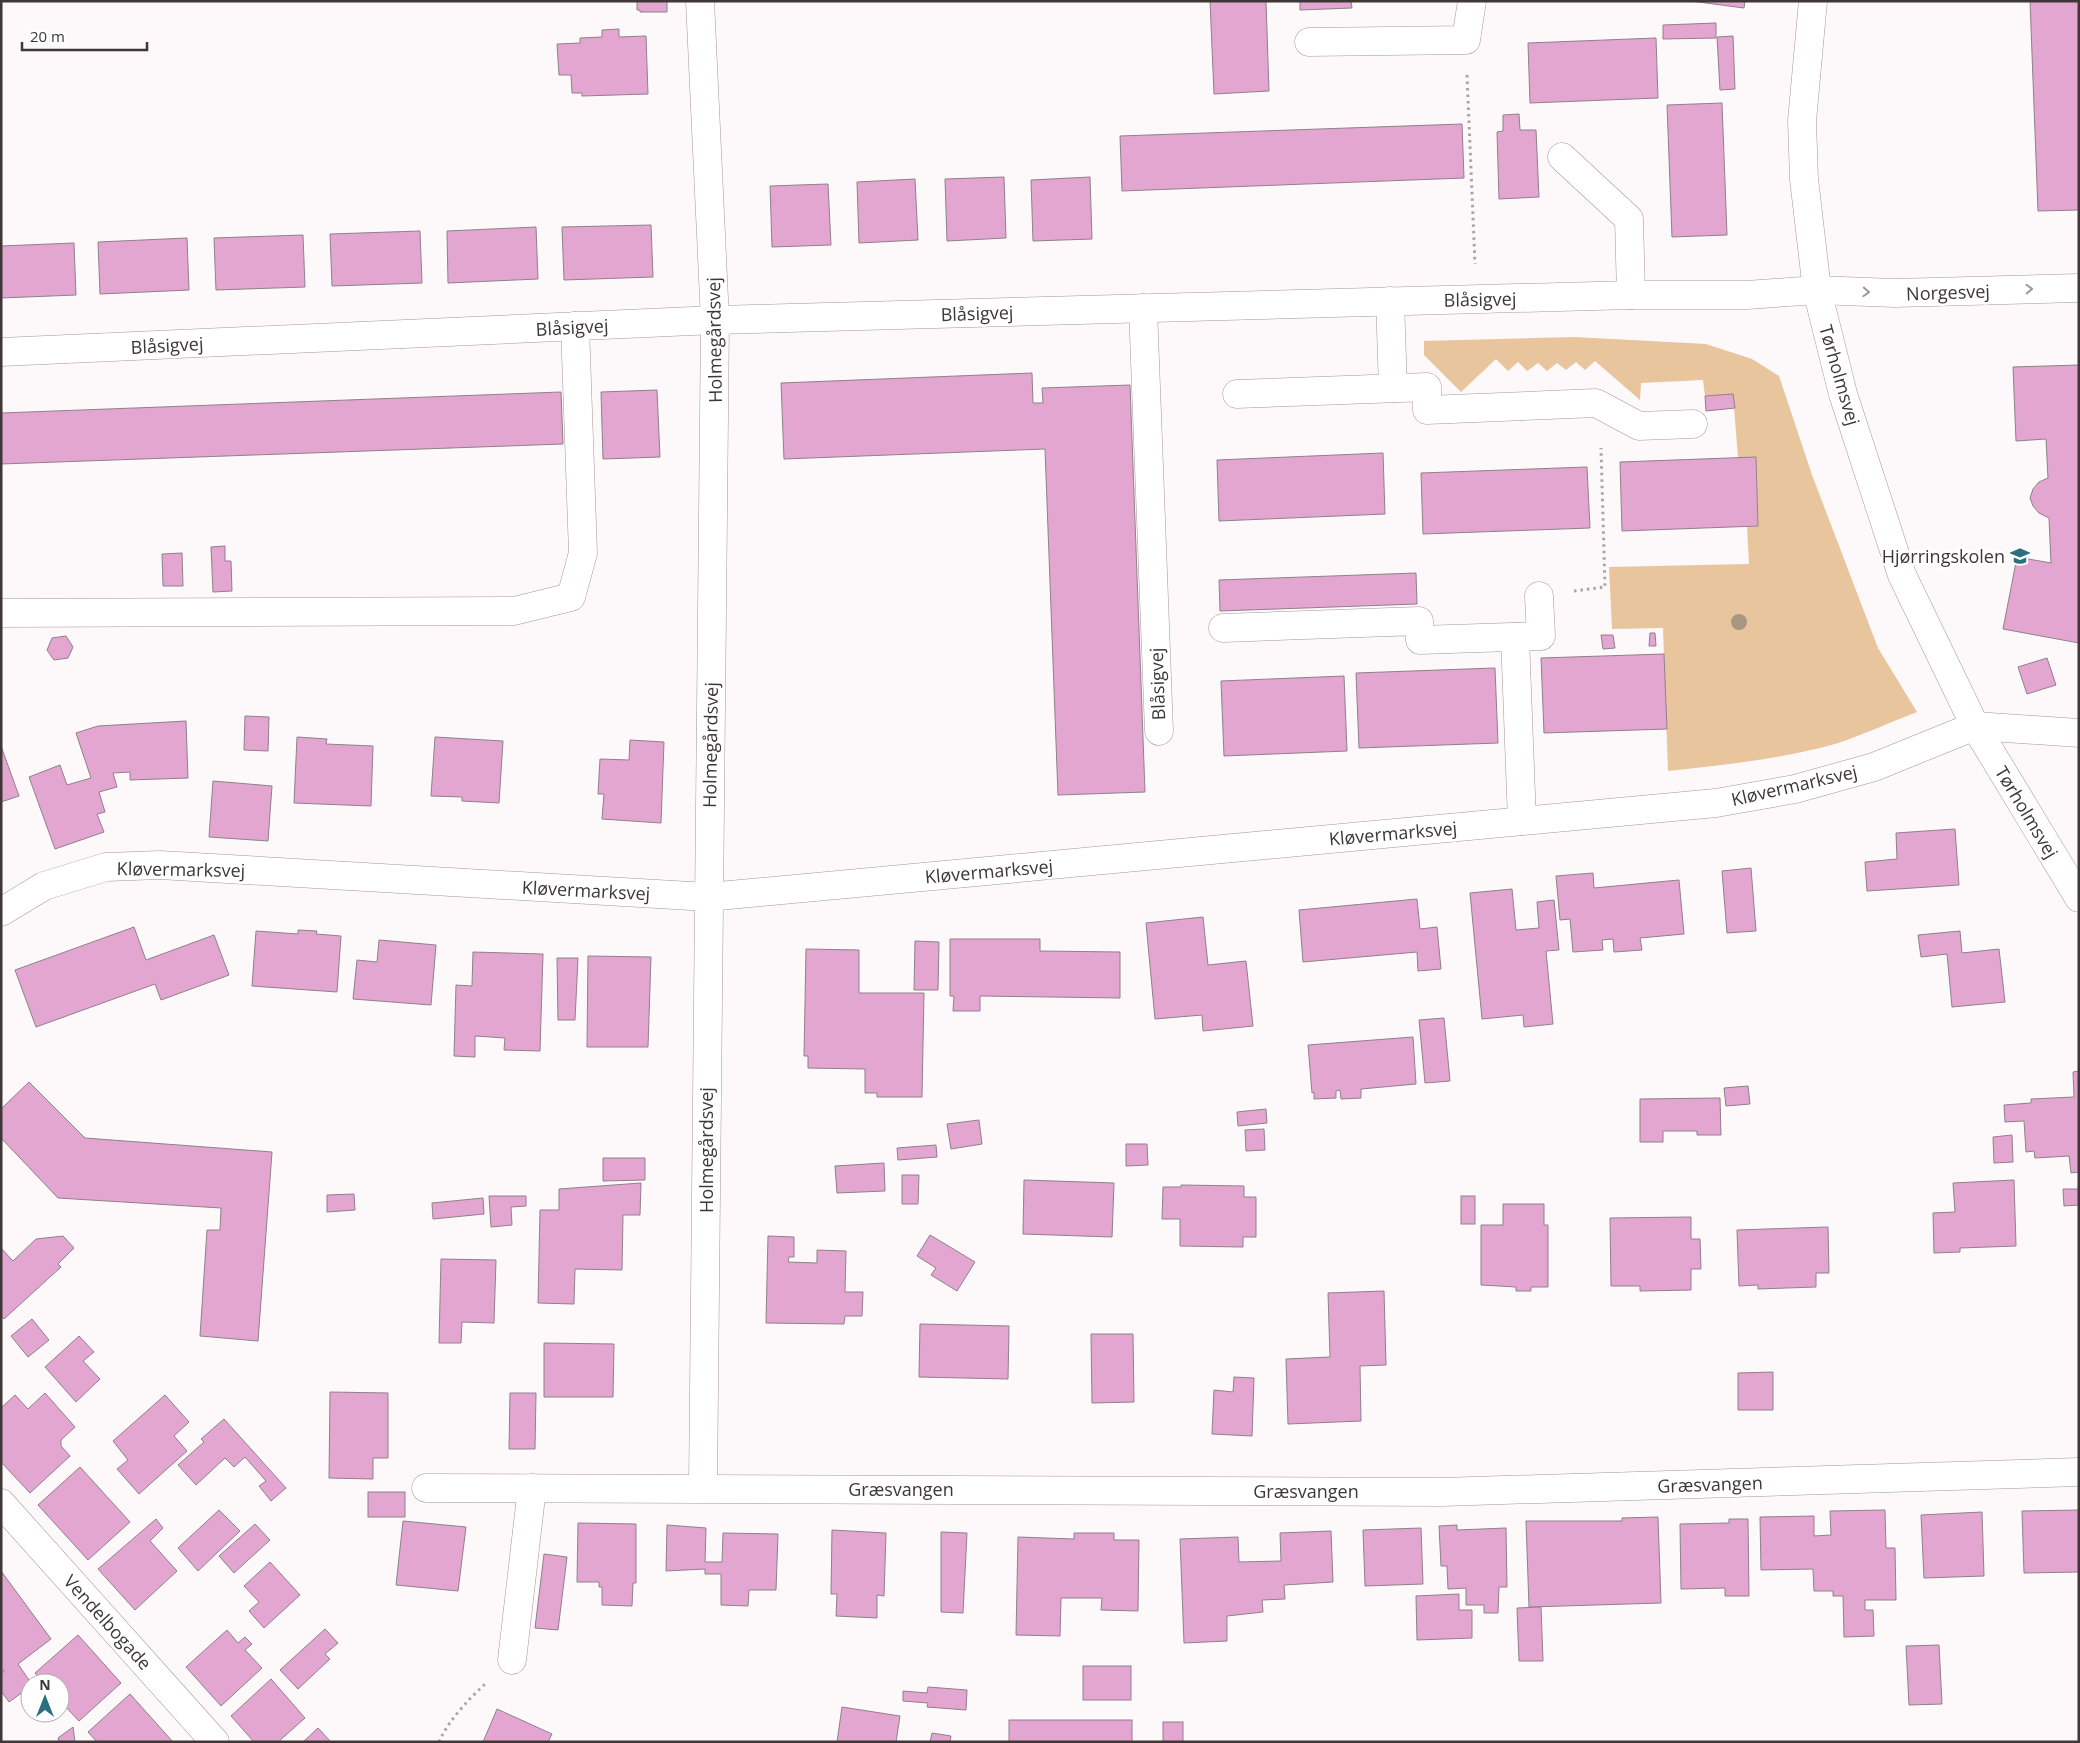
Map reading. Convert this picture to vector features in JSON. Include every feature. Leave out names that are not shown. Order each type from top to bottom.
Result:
[{"type":"street","name":"Holmegårdsvej","points":[[700,1],[716,320],[708,897],[703,1488]]},
{"type":"street","points":[[1310,42],[1466,40],[1472,1]]},
{"type":"street","name":"Tørholmsvej","points":[[1813,1],[1802,120],[1804,179],[1818,290],[1843,394],[1902,575],[1975,726],[2079,898]]},
{"type":"street","points":[[1562,157],[1629,219],[1632,295]]},
{"type":"street","name":"Norgesvej","points":[[1818,290],[1894,293],[2079,288]]},
{"type":"street","name":"Blåsigvej","points":[[1,352],[716,320],[1632,295],[1747,294],[1818,290]]},
{"type":"street","points":[[1390,302],[1394,388]]},
{"type":"street","name":"Blåsigvej","points":[[1143,308],[1158,730]]},
{"type":"street","points":[[1,613],[514,611],[571,598],[583,553],[575,326]]},
{"type":"street","points":[[1237,394],[1427,387],[1428,410],[1596,403],[1638,426],[1693,424]]},
{"type":"street","points":[[1223,628],[1419,621],[1420,640],[1541,636],[1539,596]]},
{"type":"street","points":[[1515,637],[1522,821]]},
{"type":"street","points":[[1975,726],[2079,733]]},
{"type":"street","name":"Kløvermarksvej","points":[[1,912],[44,886],[106,867],[160,865],[708,897],[1716,803],[1796,789],[1874,767],[1975,726]]},
{"type":"street","name":"Græsvangen","points":[[426,1488],[1442,1492],[2079,1472]]},
{"type":"street","points":[[512,1660],[532,1488]]},
{"type":"street","name":"Vendelbogade","points":[[1,1503],[215,1742]]},
{"type":"path","points":[[1466,40],[1476,299]]},
{"type":"path","points":[[1539,596],[1605,587],[1601,441],[1609,410]]},
{"type":"path","points":[[439,1742],[442,1734],[474,1695],[512,1660]]},
{"type":"shaded area","points":[[1574,337],[1706,344],[1752,359],[1779,376],[1812,475],[1878,648],[1917,712],[1835,744],[1794,754],[1668,771],[1663,628],[1612,629],[1609,567],[1749,564],[1747,527],[1758,526],[1756,458],[1738,458],[1733,394],[1705,396],[1703,380],[1641,383],[1640,400],[1595,361],[1585,370],[1576,362],[1566,370],[1557,363],[1547,371],[1538,363],[1527,371],[1518,362],[1508,371],[1496,359],[1461,392],[1424,355],[1424,341]]},
{"type":"building","points":[[637,1],[667,1],[667,12],[640,12],[640,10],[637,10]]},
{"type":"building","points":[[1210,1],[1266,1],[1269,91],[1214,94]]},
{"type":"building","points":[[1300,1],[1351,1],[1352,8],[1300,10]]},
{"type":"building","points":[[1691,1],[1745,1],[1744,8]]},
{"type":"building","points":[[2030,1],[2079,1],[2079,210],[2038,211]]},
{"type":"building","points":[[1716,23],[1716,38],[1663,39],[1663,25]]},
{"type":"building","points":[[619,29],[619,37],[646,36],[648,94],[582,96],[582,93],[572,93],[571,75],[559,75],[557,44],[580,43],[580,38],[602,37],[602,30]]},
{"type":"building","points":[[1733,36],[1735,89],[1720,90],[1717,37]]},
{"type":"building","points":[[1656,38],[1658,98],[1530,103],[1528,43]]},
{"type":"building","points":[[1722,103],[1727,235],[1672,237],[1667,105]]},
{"type":"building","points":[[1519,114],[1520,130],[1536,130],[1539,197],[1499,199],[1497,132],[1503,131],[1503,115]]},
{"type":"building","points":[[1462,124],[1464,178],[1122,191],[1120,136]]},
{"type":"building","points":[[1004,177],[1006,238],[947,241],[945,179]]},
{"type":"building","points":[[1090,177],[1092,239],[1033,241],[1031,180]]},
{"type":"building","points":[[915,179],[918,240],[859,243],[857,182]]},
{"type":"building","points":[[828,184],[831,245],[772,247],[770,186]]},
{"type":"building","points":[[651,225],[653,277],[564,280],[562,227]]},
{"type":"building","points":[[536,227],[538,279],[448,283],[447,231]]},
{"type":"building","points":[[420,231],[422,283],[332,286],[330,234]]},
{"type":"building","points":[[303,235],[305,287],[216,290],[214,238]]},
{"type":"building","points":[[187,238],[189,290],[100,294],[98,242]]},
{"type":"building","points":[[74,243],[76,295],[1,298],[1,246]]},
{"type":"building","points":[[2079,365],[2079,643],[2003,629],[2017,557],[2051,563],[2049,518],[2039,513],[2033,506],[2030,498],[2033,489],[2039,482],[2048,478],[2046,439],[2016,441],[2013,367]]},
{"type":"building","points":[[1032,373],[1033,403],[1043,403],[1042,388],[1130,385],[1145,792],[1058,795],[1045,449],[784,459],[781,383]]},
{"type":"building","points":[[657,390],[660,457],[603,459],[601,392]]},
{"type":"building","points":[[561,392],[563,444],[1,464],[1,413]]},
{"type":"building","points":[[1733,394],[1735,408],[1706,411],[1705,396]]},
{"type":"building","points":[[1383,453],[1385,514],[1219,521],[1217,460]]},
{"type":"building","points":[[1756,457],[1758,526],[1622,531],[1620,462]]},
{"type":"building","points":[[1587,467],[1590,528],[1423,534],[1421,473]]},
{"type":"building","points":[[225,546],[225,561],[231,561],[232,591],[213,592],[211,547]]},
{"type":"building","points":[[182,553],[183,586],[163,586],[162,554]]},
{"type":"building","points":[[1416,573],[1417,604],[1220,611],[1219,580]]},
{"type":"building","points":[[1650,633],[1655,633],[1656,646],[1649,646]]},
{"type":"building","points":[[1601,635],[1613,635],[1615,648],[1603,649]]},
{"type":"building","points":[[66,636],[73,647],[68,658],[54,660],[47,650],[52,638]]},
{"type":"building","points":[[1664,654],[1667,729],[1544,733],[1541,658]]},
{"type":"building","points":[[2047,658],[2056,685],[2027,694],[2018,667]]},
{"type":"building","points":[[1495,668],[1498,743],[1359,748],[1356,673]]},
{"type":"building","points":[[1344,676],[1347,751],[1224,756],[1221,681]]},
{"type":"building","points":[[245,716],[269,717],[268,751],[244,750]]},
{"type":"building","points":[[186,721],[188,778],[130,780],[130,772],[113,773],[117,787],[99,792],[105,812],[97,814],[104,832],[55,849],[29,777],[60,765],[67,785],[91,778],[76,733],[98,726]]},
{"type":"building","points":[[297,737],[327,739],[326,744],[373,746],[371,806],[294,803]]},
{"type":"building","points":[[435,737],[503,741],[499,803],[462,801],[462,797],[431,796]]},
{"type":"building","points":[[630,740],[664,742],[661,823],[602,819],[604,794],[598,794],[600,759],[629,760]]},
{"type":"building","points":[[1,746],[19,796],[1,802]]},
{"type":"building","points":[[213,781],[272,786],[268,841],[209,837]]},
{"type":"building","points":[[1955,829],[1959,885],[1867,891],[1865,862],[1897,859],[1896,833]]},
{"type":"building","points":[[1751,868],[1756,931],[1727,933],[1722,871]]},
{"type":"building","points":[[1593,873],[1594,888],[1679,880],[1684,934],[1640,938],[1642,950],[1614,952],[1613,939],[1602,940],[1603,950],[1573,952],[1570,919],[1560,920],[1556,876]]},
{"type":"building","points":[[1512,889],[1516,930],[1539,928],[1537,902],[1554,900],[1559,950],[1546,951],[1553,1024],[1524,1027],[1523,1015],[1482,1019],[1470,893]]},
{"type":"building","points":[[1417,899],[1420,929],[1437,927],[1441,969],[1418,971],[1417,952],[1303,962],[1299,910]]},
{"type":"building","points":[[1203,917],[1208,965],[1246,961],[1253,1026],[1203,1031],[1202,1015],[1155,1019],[1146,923]]},
{"type":"building","points":[[134,927],[146,960],[214,935],[229,975],[161,1000],[155,984],[36,1027],[15,970]]},
{"type":"building","points":[[298,930],[317,931],[316,934],[341,936],[337,992],[252,986],[256,931],[298,934]]},
{"type":"building","points":[[1960,931],[1962,953],[1999,949],[2005,1002],[1952,1007],[1947,954],[1921,957],[1918,935]]},
{"type":"building","points":[[950,939],[1040,939],[1040,951],[1120,952],[1120,998],[980,996],[980,1011],[953,1011],[954,996],[950,996]]},
{"type":"building","points":[[379,940],[436,945],[431,1005],[353,999],[357,960],[377,962]]},
{"type":"building","points":[[915,941],[939,942],[938,990],[914,990]]},
{"type":"building","points":[[806,949],[859,950],[859,993],[924,993],[922,1097],[877,1097],[877,1093],[865,1093],[865,1069],[808,1068],[808,1056],[804,1056]]},
{"type":"building","points":[[473,952],[543,954],[540,1051],[504,1050],[505,1038],[475,1036],[475,1057],[454,1056],[456,985],[472,986]]},
{"type":"building","points":[[588,956],[651,957],[648,1047],[587,1047]]},
{"type":"building","points":[[557,958],[578,958],[575,1020],[558,1020]]},
{"type":"building","points":[[1444,1018],[1450,1081],[1425,1083],[1419,1020]]},
{"type":"building","points":[[1413,1037],[1416,1084],[1361,1089],[1361,1098],[1341,1099],[1340,1090],[1336,1091],[1336,1098],[1314,1099],[1308,1045]]},
{"type":"building","points":[[2079,1071],[2079,1172],[2071,1173],[2069,1156],[2035,1158],[2034,1151],[2026,1152],[2024,1121],[2005,1122],[2004,1105],[2031,1103],[2031,1099],[2074,1097],[2073,1072]]},
{"type":"building","points":[[29,1082],[85,1138],[272,1152],[258,1341],[200,1336],[207,1230],[220,1230],[221,1208],[58,1198],[1,1138],[1,1109]]},
{"type":"building","points":[[1748,1086],[1750,1104],[1726,1106],[1724,1088]]},
{"type":"building","points":[[1720,1098],[1721,1135],[1697,1135],[1697,1131],[1663,1131],[1663,1142],[1640,1142],[1640,1099]]},
{"type":"building","points":[[1266,1109],[1267,1123],[1238,1126],[1237,1112]]},
{"type":"building","points":[[979,1120],[982,1144],[951,1149],[947,1124]]},
{"type":"building","points":[[1264,1129],[1265,1150],[1246,1151],[1245,1130]]},
{"type":"building","points":[[2012,1135],[2013,1162],[1994,1163],[1993,1137]]},
{"type":"building","points":[[1126,1144],[1147,1144],[1148,1165],[1126,1166]]},
{"type":"building","points":[[936,1145],[937,1157],[898,1160],[897,1148]]},
{"type":"building","points":[[603,1158],[645,1158],[645,1180],[603,1181]]},
{"type":"building","points":[[884,1163],[885,1191],[837,1193],[835,1166]]},
{"type":"building","points":[[902,1175],[919,1175],[918,1204],[902,1204]]},
{"type":"building","points":[[1024,1180],[1114,1183],[1112,1237],[1023,1234]]},
{"type":"building","points":[[2014,1180],[2016,1246],[1960,1248],[1960,1252],[1934,1253],[1933,1213],[1955,1212],[1953,1183]]},
{"type":"building","points":[[2079,1182],[2079,1205],[2064,1206],[2063,1189],[2078,1189]]},
{"type":"building","points":[[641,1183],[640,1215],[623,1215],[622,1270],[575,1269],[574,1304],[538,1303],[540,1210],[559,1210],[559,1189]]},
{"type":"building","points":[[1181,1185],[1244,1186],[1244,1197],[1256,1197],[1256,1237],[1243,1237],[1243,1247],[1180,1246],[1180,1219],[1162,1219],[1163,1187],[1181,1187]]},
{"type":"building","points":[[354,1194],[355,1210],[327,1212],[327,1195]]},
{"type":"building","points":[[489,1196],[526,1196],[526,1206],[511,1207],[512,1225],[491,1227]]},
{"type":"building","points":[[1461,1196],[1475,1196],[1475,1224],[1461,1224]]},
{"type":"building","points":[[483,1198],[484,1214],[433,1219],[432,1203]]},
{"type":"building","points":[[1503,1204],[1544,1204],[1544,1225],[1548,1225],[1548,1287],[1531,1287],[1531,1291],[1516,1291],[1516,1287],[1481,1285],[1481,1225],[1503,1225]]},
{"type":"building","points":[[1691,1217],[1691,1239],[1700,1239],[1701,1269],[1691,1269],[1691,1290],[1640,1291],[1640,1286],[1611,1286],[1610,1218]]},
{"type":"building","points":[[1828,1227],[1829,1273],[1816,1273],[1816,1287],[1758,1289],[1758,1285],[1739,1286],[1737,1230]]},
{"type":"building","points":[[930,1235],[975,1262],[957,1291],[931,1275],[936,1268],[917,1256]]},
{"type":"building","points":[[63,1236],[74,1248],[58,1264],[61,1267],[4,1319],[1,1316],[1,1248],[13,1261],[36,1239]]},
{"type":"building","points":[[768,1236],[794,1237],[794,1257],[789,1257],[788,1262],[817,1263],[817,1250],[846,1251],[845,1292],[863,1292],[862,1316],[845,1316],[844,1324],[766,1323]]},
{"type":"building","points":[[441,1259],[496,1260],[494,1323],[462,1322],[461,1343],[439,1343]]},
{"type":"building","points":[[1384,1291],[1386,1365],[1360,1366],[1361,1421],[1288,1424],[1286,1359],[1330,1357],[1328,1293]]},
{"type":"building","points":[[32,1319],[49,1340],[28,1357],[11,1336]]},
{"type":"building","points":[[920,1324],[1009,1326],[1008,1379],[919,1377]]},
{"type":"building","points":[[1091,1334],[1133,1334],[1134,1402],[1092,1403]]},
{"type":"building","points":[[79,1336],[94,1352],[83,1361],[100,1379],[76,1402],[45,1367]]},
{"type":"building","points":[[544,1343],[614,1344],[613,1397],[544,1397]]},
{"type":"building","points":[[1773,1372],[1773,1410],[1738,1410],[1738,1373]]},
{"type":"building","points":[[1234,1377],[1254,1378],[1252,1436],[1212,1434],[1214,1390],[1233,1392]]},
{"type":"building","points":[[330,1392],[388,1393],[388,1458],[373,1458],[373,1479],[329,1478]]},
{"type":"building","points":[[45,1393],[75,1427],[61,1440],[61,1446],[70,1456],[30,1493],[1,1462],[1,1408],[15,1395],[28,1409]]},
{"type":"building","points":[[510,1393],[536,1393],[535,1449],[509,1449]]},
{"type":"building","points":[[165,1395],[189,1422],[174,1436],[187,1451],[139,1494],[117,1469],[128,1460],[113,1441]]},
{"type":"building","points":[[224,1419],[286,1488],[271,1501],[259,1486],[266,1481],[245,1457],[234,1467],[225,1458],[196,1485],[178,1465],[204,1442],[201,1439]]},
{"type":"building","points":[[80,1467],[130,1522],[88,1560],[38,1505]]},
{"type":"building","points":[[368,1492],[405,1492],[405,1517],[368,1517]]},
{"type":"building","points":[[219,1510],[240,1531],[198,1571],[178,1548]]},
{"type":"building","points":[[1885,1510],[1886,1548],[1895,1548],[1896,1600],[1865,1600],[1865,1610],[1873,1610],[1874,1636],[1844,1637],[1843,1596],[1833,1596],[1833,1591],[1814,1591],[1813,1569],[1761,1570],[1760,1517],[1814,1516],[1814,1536],[1831,1535],[1830,1511]]},
{"type":"building","points":[[2079,1510],[2079,1572],[2024,1573],[2022,1511]]},
{"type":"building","points":[[1982,1512],[1984,1576],[1924,1578],[1921,1515]]},
{"type":"building","points":[[1658,1517],[1661,1603],[1529,1607],[1526,1521],[1622,1521],[1622,1518]]},
{"type":"building","points":[[156,1519],[163,1528],[150,1541],[177,1571],[135,1610],[98,1569]]},
{"type":"building","points":[[1729,1519],[1748,1519],[1749,1596],[1725,1596],[1725,1588],[1681,1589],[1680,1524],[1729,1523]]},
{"type":"building","points":[[403,1521],[466,1527],[458,1591],[396,1585]]},
{"type":"building","points":[[578,1523],[636,1524],[636,1583],[633,1583],[632,1606],[602,1605],[602,1587],[599,1587],[599,1582],[577,1582]]},
{"type":"building","points":[[255,1524],[270,1540],[234,1573],[219,1556]]},
{"type":"building","points":[[667,1525],[706,1528],[705,1562],[722,1562],[723,1533],[778,1534],[776,1590],[749,1590],[748,1606],[721,1605],[721,1574],[705,1574],[705,1569],[666,1571]]},
{"type":"building","points":[[1457,1525],[1457,1530],[1506,1528],[1507,1587],[1499,1587],[1498,1613],[1484,1613],[1484,1605],[1466,1605],[1466,1588],[1448,1589],[1447,1566],[1441,1566],[1439,1526]]},
{"type":"building","points":[[1421,1528],[1423,1584],[1365,1586],[1363,1530]]},
{"type":"building","points":[[832,1530],[886,1533],[884,1596],[877,1595],[877,1618],[836,1616],[837,1594],[831,1594]]},
{"type":"building","points":[[1331,1531],[1333,1582],[1284,1585],[1285,1599],[1262,1600],[1263,1612],[1227,1616],[1227,1641],[1184,1643],[1180,1539],[1238,1537],[1239,1562],[1281,1561],[1280,1533]]},
{"type":"building","points":[[941,1532],[967,1533],[963,1613],[941,1612]]},
{"type":"building","points":[[1074,1533],[1114,1533],[1114,1540],[1139,1540],[1138,1611],[1101,1610],[1102,1598],[1061,1598],[1060,1636],[1016,1635],[1018,1537],[1074,1539]]},
{"type":"building","points":[[544,1554],[567,1557],[558,1630],[535,1628]]},
{"type":"building","points":[[270,1562],[300,1595],[264,1628],[249,1611],[259,1602],[244,1586]]},
{"type":"building","points":[[1,1571],[51,1639],[18,1664],[24,1673],[20,1673],[20,1694],[9,1702],[1,1691],[1,1673],[4,1671],[1,1668]]},
{"type":"building","points":[[1459,1594],[1459,1610],[1472,1610],[1472,1638],[1417,1640],[1416,1596]]},
{"type":"building","points":[[1541,1607],[1543,1661],[1519,1661],[1517,1608]]},
{"type":"building","points":[[325,1629],[338,1643],[325,1654],[330,1659],[298,1689],[280,1670]]},
{"type":"building","points":[[227,1630],[238,1643],[245,1637],[252,1644],[245,1650],[262,1668],[221,1706],[186,1667]]},
{"type":"building","points":[[78,1635],[121,1683],[79,1721],[70,1712],[70,1673],[35,1673]]},
{"type":"building","points":[[1939,1645],[1942,1704],[1909,1705],[1906,1646]]},
{"type":"building","points":[[1083,1666],[1131,1666],[1131,1700],[1083,1700]]},
{"type":"building","points":[[271,1679],[305,1718],[278,1742],[254,1742],[231,1716]]},
{"type":"building","points":[[928,1687],[967,1690],[966,1710],[927,1707],[928,1703],[903,1701],[903,1691],[927,1693]]},
{"type":"building","points":[[130,1694],[173,1742],[97,1742],[88,1732]]},
{"type":"building","points":[[842,1707],[900,1716],[896,1742],[837,1742]]},
{"type":"building","points":[[497,1709],[552,1734],[548,1742],[483,1742]]},
{"type":"building","points":[[1009,1720],[1132,1720],[1132,1742],[1009,1742]]},
{"type":"building","points":[[1163,1722],[1183,1722],[1183,1742],[1163,1742]]},
{"type":"building","points":[[73,1727],[75,1742],[59,1742],[58,1738]]},
{"type":"building","points":[[318,1728],[331,1742],[303,1742]]},
{"type":"building","points":[[932,1733],[951,1736],[950,1742],[930,1742]]},
{"type":"place","name":"Hjørringskolen","points":[[2020,556]]}]
